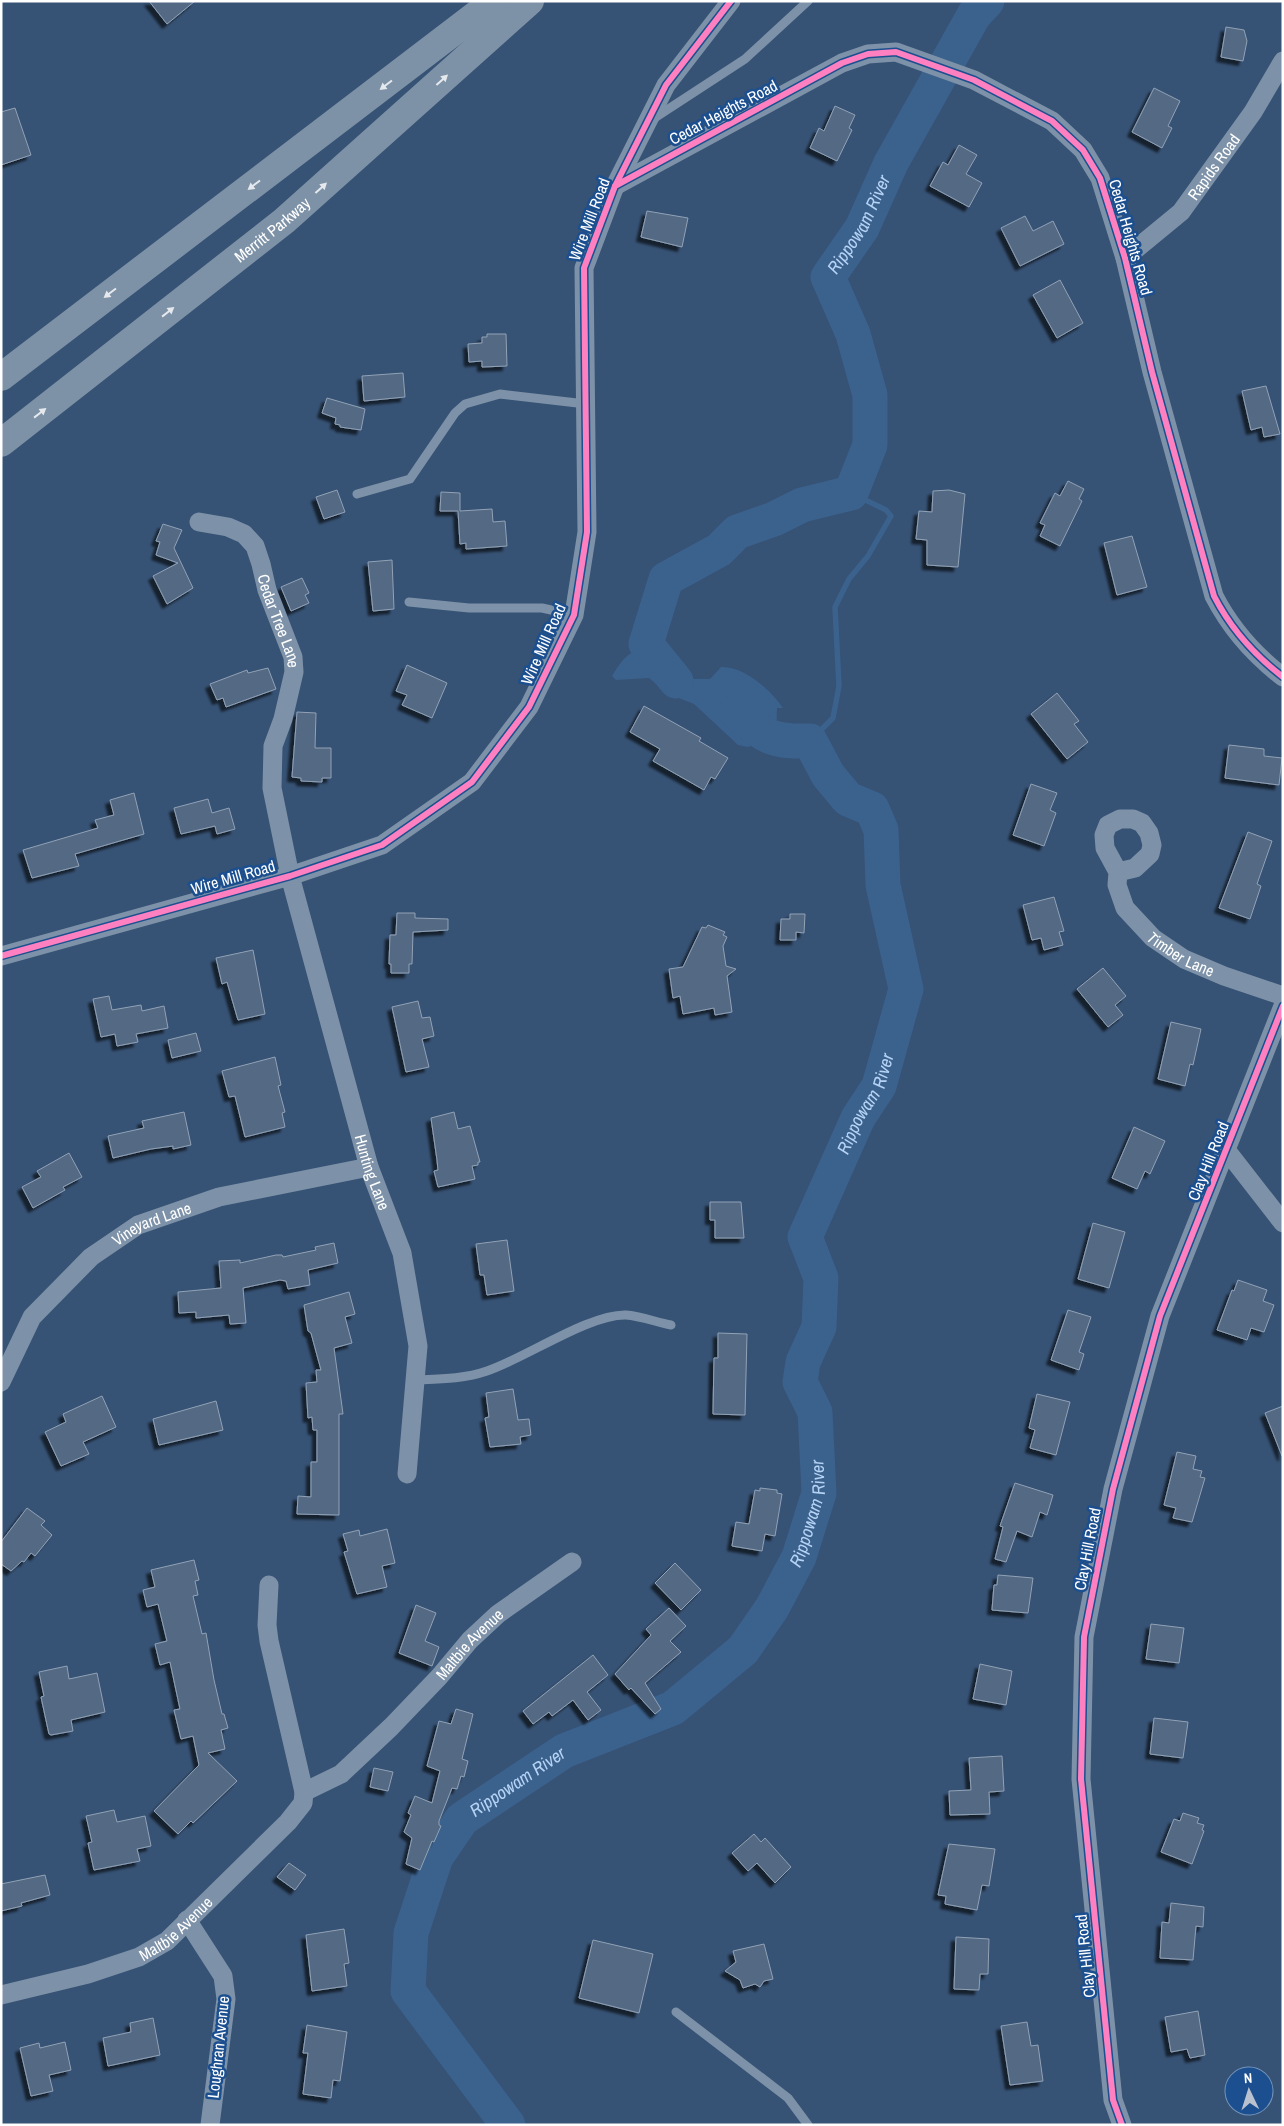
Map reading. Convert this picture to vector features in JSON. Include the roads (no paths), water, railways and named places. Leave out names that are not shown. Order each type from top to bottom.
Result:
[{"type":"highway","points":[[1,378],[73,321],[494,1]]},
{"type":"highway","name":"Merritt Parkway","points":[[1,443],[284,221],[530,1]]},
{"type":"highway","points":[[1,364],[73,321]]},
{"type":"street","name":"Wire Mill Road","points":[[1,956],[290,876],[382,845],[472,782],[529,707],[574,615],[587,532],[584,268],[615,186],[644,125],[666,85],[731,1]]},
{"type":"street","name":"Cedar Heights Road","points":[[615,186],[842,63],[868,54],[896,52],[974,80],[1052,121],[1083,150],[1100,178],[1126,258],[1152,372],[1214,596],[1228,623],[1252,651],[1283,677]]},
{"type":"street","name":"Rapids Road","points":[[1126,258],[1180,212],[1253,112],[1283,61]]},
{"type":"street","name":"Cedar Tree Lane","points":[[199,522],[228,527],[244,534],[255,546],[267,590],[293,657],[294,672],[283,719],[273,746],[271,762],[272,788],[290,876]]},
{"type":"street","name":"Timber Lane","points":[[1118,872],[1117,886],[1125,908],[1154,938],[1184,958],[1224,976],[1283,996]]},
{"type":"street","name":"Hunting Lane","points":[[290,876],[369,1167],[402,1253],[418,1346],[407,1474]]},
{"type":"street","name":"Clay Hill Road","points":[[1122,2125],[1113,2100],[1081,1779],[1084,1637],[1113,1489],[1160,1316],[1283,1006]]},
{"type":"street","points":[[1227,1151],[1283,1223]]},
{"type":"street","name":"Vineyard Lane","points":[[1,1382],[32,1317],[91,1257],[138,1225],[219,1197],[369,1167]]},
{"type":"street","name":"Maltbie Avenue","points":[[1,1995],[88,1974],[139,1957],[167,1941],[288,1822],[303,1803],[304,1792],[341,1774],[391,1727],[439,1677],[470,1640],[491,1620],[572,1562]]},
{"type":"street","points":[[270,1585],[267,1625],[269,1641],[304,1792]]},
{"type":"street","name":"Loughran Avenue","points":[[187,1920],[223,1976],[226,1999],[210,2125]]},
{"type":"lane","points":[[644,125],[690,97],[745,59],[808,1]]},
{"type":"lane","points":[[358,494],[410,479],[455,413],[465,404],[500,394],[586,404]]},
{"type":"lane","points":[[409,602],[469,608],[542,608],[574,615]]},
{"type":"lane","points":[[415,1380],[453,1378],[486,1371],[530,1354],[583,1326],[608,1317],[625,1315],[671,1325]]},
{"type":"lane","points":[[676,2012],[788,2098],[808,2125]]},
{"type":"water","points":[[661,639],[675,665],[693,679],[710,679],[721,667],[739,670],[756,680],[783,708],[777,708],[776,739],[748,747],[738,745],[694,704],[668,694],[649,678],[616,680],[612,676],[622,661],[632,652]]},
{"type":"waterway","name":"Rippowam River","points":[[676,681],[646,644],[666,579],[719,550],[737,532],[774,519],[802,505],[851,493],[870,445],[870,395],[853,334],[828,277],[862,228],[891,163],[974,15],[987,1]]},
{"type":"waterway","name":"Rippowam River","points":[[810,741],[833,718],[839,686],[835,607],[849,579],[868,556],[891,516],[886,510],[851,493]]},
{"type":"waterway","name":"Rippowam River","points":[[508,2125],[408,1991],[411,1933],[436,1857],[462,1819],[564,1751],[673,1708],[743,1650],[772,1608],[799,1557],[819,1493],[815,1412],[800,1382],[803,1362],[819,1327],[821,1278],[805,1237],[858,1118],[879,1086],[906,989],[883,885],[881,830],[872,809],[848,799],[828,775],[810,741],[787,741],[770,737],[755,728],[737,712]]}]
